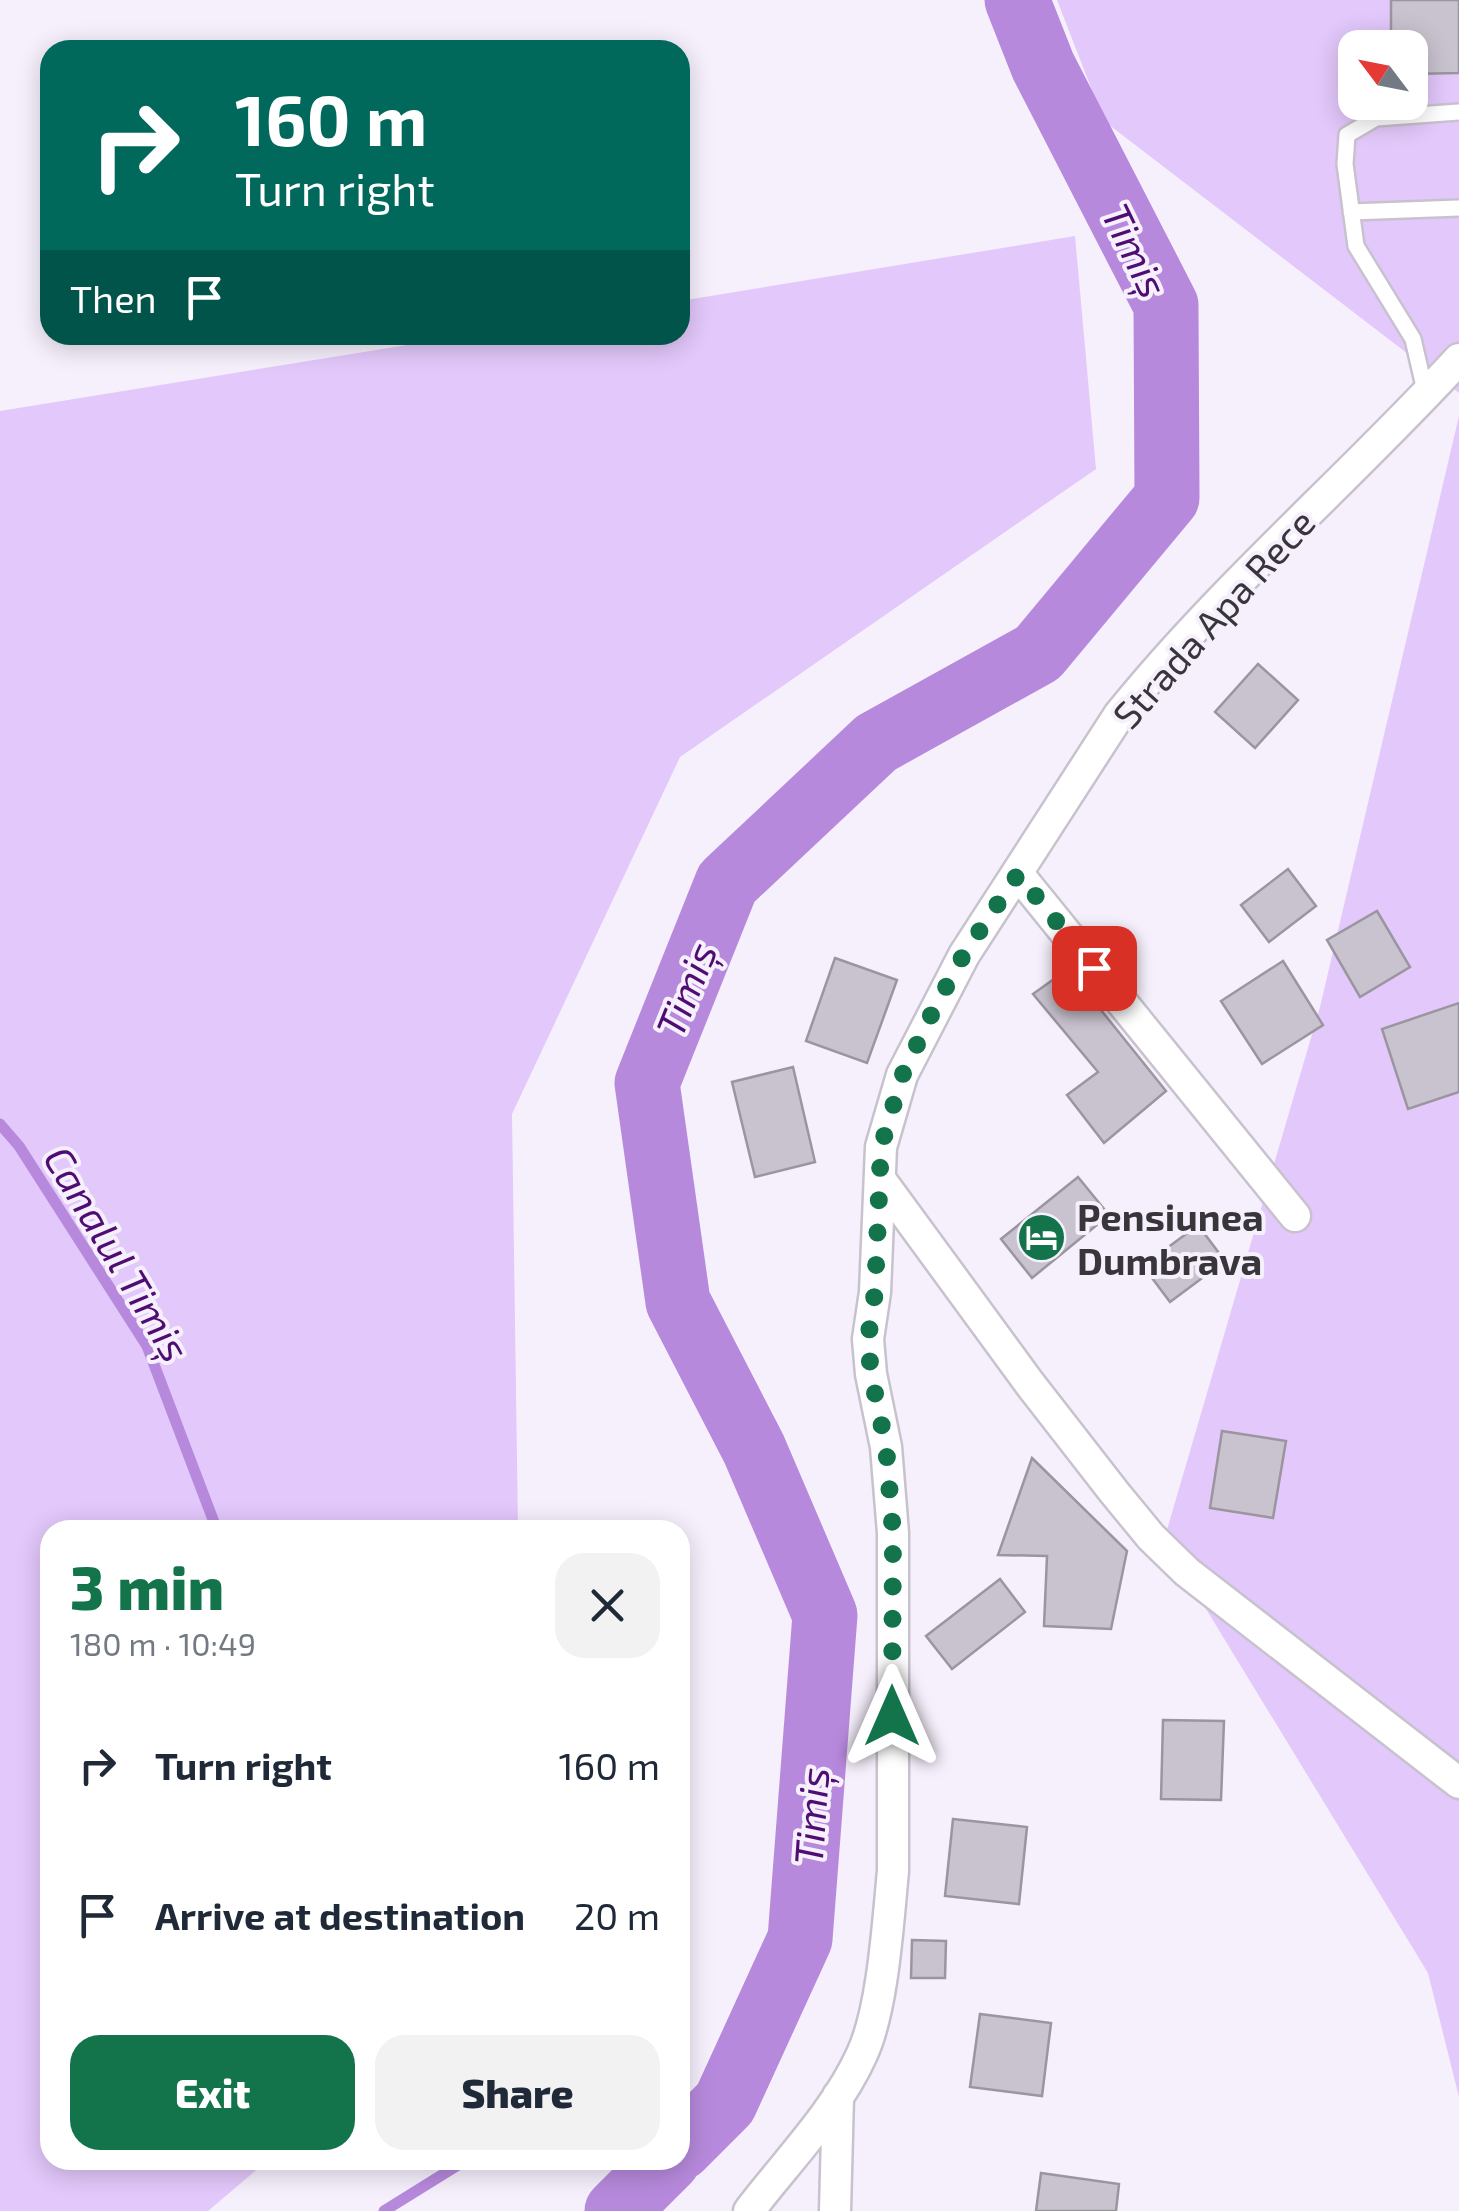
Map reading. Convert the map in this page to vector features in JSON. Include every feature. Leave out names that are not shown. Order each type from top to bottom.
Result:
[{"type":"street","name":"Strada Apa Rece","points":[[748,2211],[838,2096],[863,2052],[878,1992],[893,1872],[893,1533],[886,1446],[868,1339],[875,1292],[881,1147],[902,1076],[964,954],[1118,715],[1280,540],[1459,359]]},
{"type":"street","points":[[1018,874],[1295,1216]]},
{"type":"street","points":[[880,1179],[1030,1384],[1151,1537],[1187,1572],[1459,1783]]},
{"type":"street","points":[[835,2211],[838,2096]]},
{"type":"lane","points":[[1426,395],[1413,339],[1356,246],[1345,164],[1347,135],[1376,118],[1459,112]]},
{"type":"lane","points":[[1352,212],[1459,208]]},
{"type":"shaded area","points":[[1057,0],[1459,0],[1459,393],[1104,121]]},
{"type":"shaded area","points":[[1075,236],[1096,469],[680,757],[512,1114],[518,1520],[40,1520],[40,2170],[256,2170],[208,2211],[0,2211],[0,411],[407,345],[690,345],[690,299]]},
{"type":"shaded area","points":[[1459,416],[1459,2097],[1428,1973],[1164,1540],[1320,1007]]},
{"type":"building","points":[[1391,0],[1459,0],[1459,73],[1428,74],[1428,30],[1391,30]]},
{"type":"building","points":[[1258,664],[1298,700],[1255,748],[1215,712]]},
{"type":"building","points":[[1288,869],[1316,906],[1269,942],[1241,905]]},
{"type":"building","points":[[1377,911],[1410,967],[1360,997],[1327,940]]},
{"type":"building","points":[[835,958],[897,980],[867,1063],[806,1041]]},
{"type":"building","points":[[1283,961],[1323,1025],[1262,1064],[1221,1001]]},
{"type":"building","points":[[1068,969],[1166,1091],[1104,1143],[1067,1095],[1098,1072],[1033,994]]},
{"type":"building","points":[[1459,1003],[1459,1092],[1408,1109],[1382,1029]]},
{"type":"building","points":[[793,1067],[815,1162],[755,1177],[732,1082]]},
{"type":"building","points":[[1078,1177],[1109,1215],[1032,1278],[1001,1239]]},
{"type":"building","points":[[1198,1225],[1225,1261],[1170,1302],[1143,1266]]},
{"type":"building","points":[[1222,1431],[1286,1441],[1273,1518],[1210,1508]]},
{"type":"building","points":[[1032,1458],[1127,1551],[1111,1629],[1044,1626],[1047,1556],[998,1555]]},
{"type":"building","points":[[1000,1579],[1025,1612],[952,1669],[926,1636]]},
{"type":"building","points":[[1163,1720],[1224,1721],[1221,1800],[1161,1799]]},
{"type":"building","points":[[953,1819],[1027,1827],[1019,1904],[945,1896]]},
{"type":"building","points":[[912,1940],[946,1941],[945,1978],[911,1978]]},
{"type":"building","points":[[980,2014],[1051,2023],[1042,2096],[970,2087]]},
{"type":"building","points":[[1041,2173],[1119,2184],[1116,2211],[1036,2211]]},
{"type":"waterway","name":"Timiș","points":[[690,2138],[725,2103],[800,1939],[825,1615],[754,1449],[678,1302],[647,1083],[727,883],[876,743],[1038,653],[1167,498],[1166,305],[1043,66],[1017,0]]},
{"type":"waterway","name":"Canalul Timiș","points":[[0,1124],[19,1146],[147,1346],[213,1520]]},
{"type":"waterway","name":"Canalul Timiș","points":[[384,2211],[450,2170]]},
{"type":"waterway","name":"Timiș","points":[[617,2211],[658,2170]]},
{"type":"place","name":"Pensiunea Dumbrava","points":[[1042,1238]]},
{"type":"route","points":[[892,1716],[893,1533],[886,1446],[868,1339],[875,1292],[881,1147],[902,1076],[934,1009],[964,954],[1018,874],[1094,968]]}]
